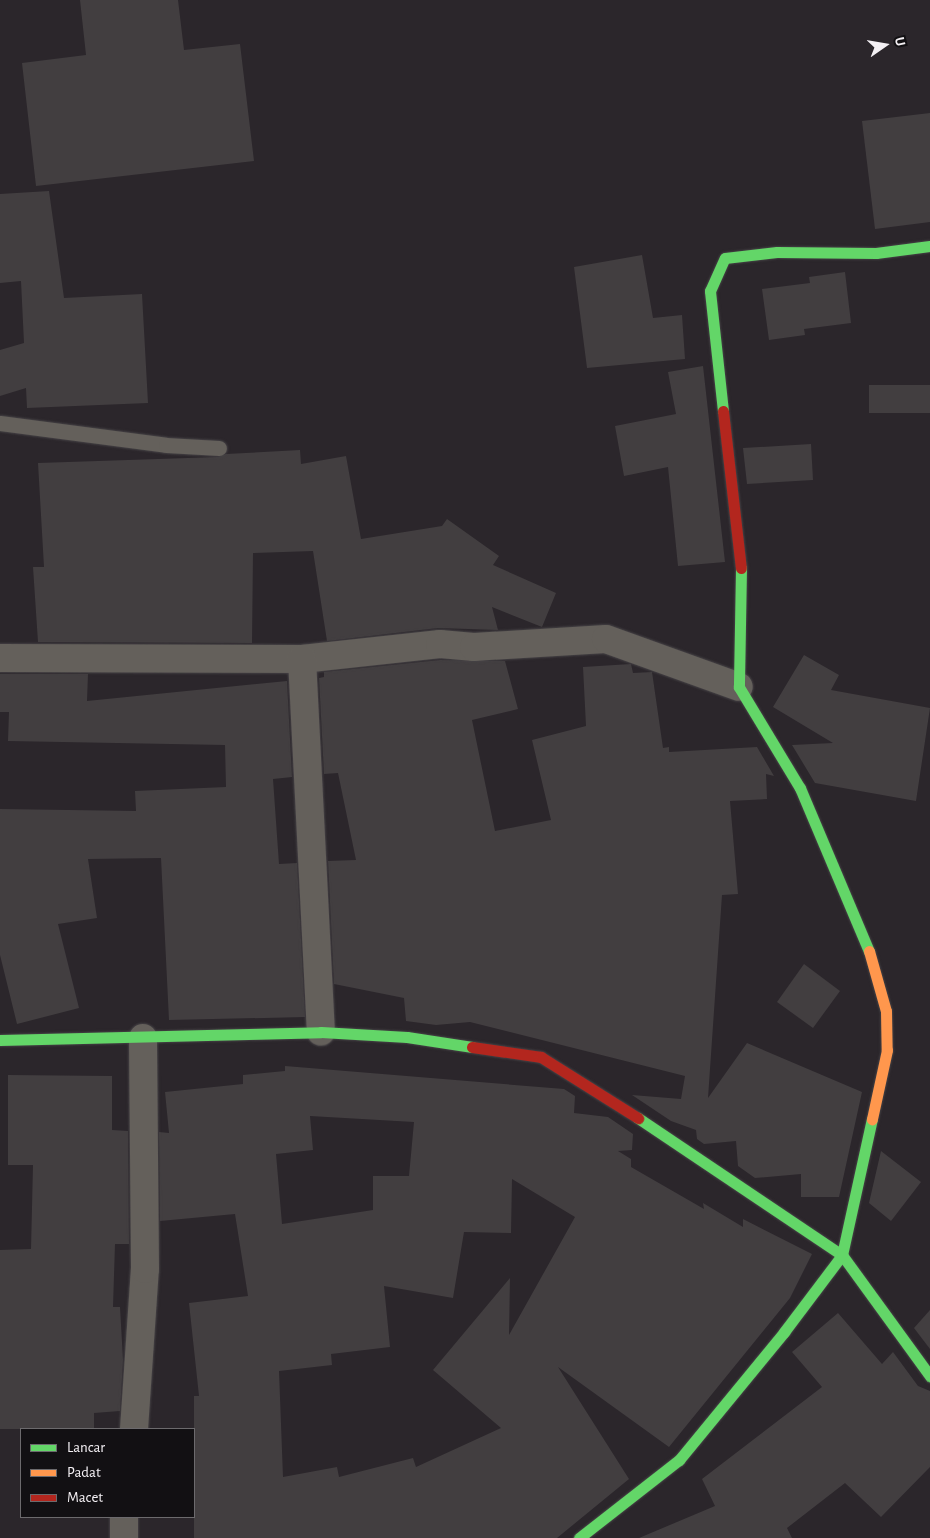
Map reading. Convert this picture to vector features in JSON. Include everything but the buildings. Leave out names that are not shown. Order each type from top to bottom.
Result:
[{"type":"street","points":[[579,1538],[679,1460],[778,1340],[842,1255],[888,1050],[886,1011],[872,958],[800,788],[740,687],[743,585],[710,291],[725,258],[777,252],[876,253],[930,246]]},
{"type":"street","points":[[0,658],[302,659],[440,644],[474,647],[606,639],[740,687]]},
{"type":"street","points":[[302,659],[320,1032]]},
{"type":"street","points":[[0,1040],[142,1038],[320,1032],[407,1037],[541,1058],[601,1093],[842,1255],[930,1376]]},
{"type":"street","points":[[134,1428],[145,1269],[142,1038]]},
{"type":"street","points":[[124,1518],[124,1538]]},
{"type":"lane","points":[[0,423],[166,445],[219,448]]},
{"type":"traffic: fast","points":[[723,411],[710,291],[725,258],[777,252],[876,253],[930,246]]},
{"type":"traffic: fast","points":[[741,568],[739,687],[800,788],[869,951]]},
{"type":"traffic: fast","points":[[0,1040],[321,1032],[407,1037],[472,1047]]},
{"type":"traffic: fast","points":[[638,1118],[842,1255],[930,1376]]},
{"type":"traffic: fast","points":[[579,1538],[679,1460],[784,1332],[842,1255],[872,1119]]},
{"type":"traffic: slow","points":[[869,951],[886,1011],[887,1050],[872,1119]]},
{"type":"traffic: jam","points":[[723,411],[741,568]]},
{"type":"traffic: jam","points":[[472,1047],[541,1057],[638,1118]]}]
